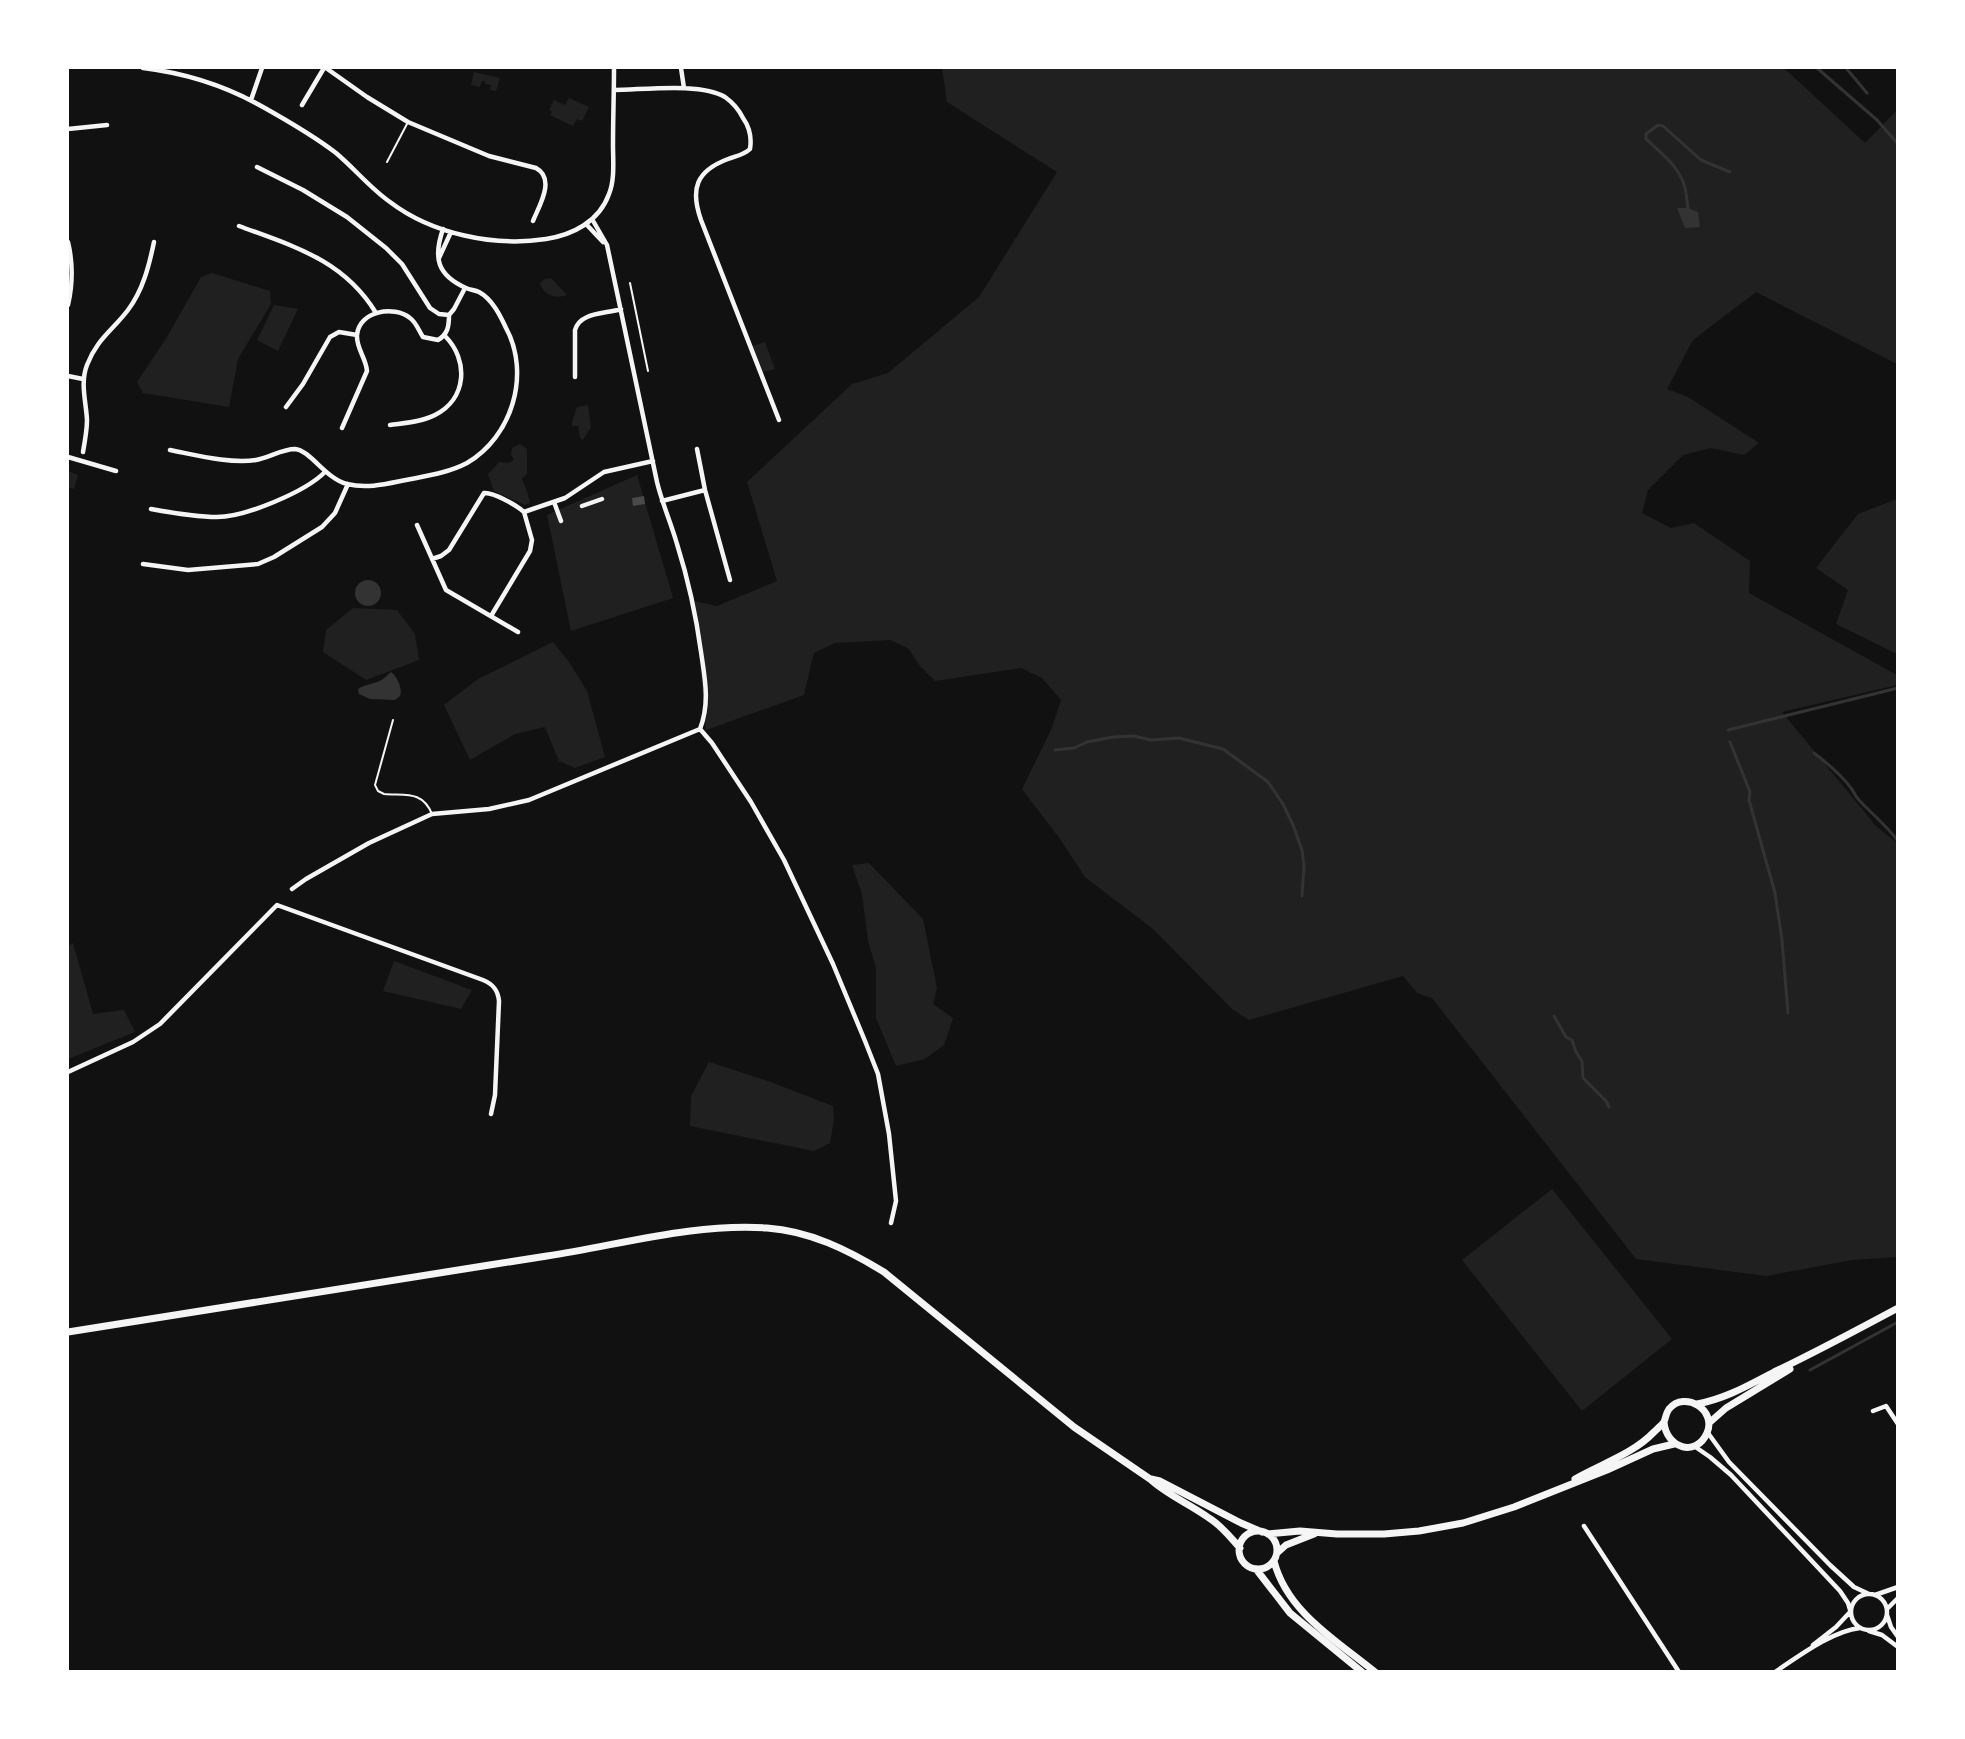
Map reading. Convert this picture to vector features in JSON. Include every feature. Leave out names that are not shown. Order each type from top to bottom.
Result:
[{"type":"main road","points":[[68,1332],[564,1254],[702,1229],[770,1228],[832,1243],[884,1272],[1074,1427],[1157,1486],[1215,1521],[1240,1548]]},
{"type":"main road","points":[[1674,1444],[1664,1430],[1665,1414],[1673,1405],[1683,1401],[1697,1404],[1723,1397],[1898,1308]]},
{"type":"main road","points":[[1709,1423],[1733,1403],[1831,1344]]},
{"type":"main road","points":[[1317,1533],[1281,1548],[1274,1561],[1263,1569],[1256,1569],[1242,1560],[1240,1548],[1250,1533],[1300,1531],[1384,1534],[1437,1528],[1497,1513],[1608,1470],[1653,1449],[1674,1444],[1694,1446],[1708,1432],[1709,1423],[1708,1415],[1697,1404]]},
{"type":"main road","points":[[1561,1488],[1642,1443],[1664,1422]]},
{"type":"main road","points":[[1150,1479],[1160,1481],[1265,1533],[1274,1539],[1277,1553]]},
{"type":"main road","points":[[1274,1561],[1281,1582],[1302,1613],[1375,1671]]},
{"type":"main road","points":[[1256,1569],[1290,1613],[1362,1671]]},
{"type":"street","points":[[143,68],[188,76],[251,100],[324,144],[391,204],[428,224],[451,232],[490,239],[535,241],[565,235],[586,224],[606,202],[612,184],[614,68]]},
{"type":"street","points":[[251,100],[262,68]]},
{"type":"street","points":[[302,105],[325,68],[408,122],[489,156],[542,171],[545,176],[545,187],[533,221]]},
{"type":"street","points":[[681,68],[684,88]]},
{"type":"street","points":[[614,90],[684,88],[704,90],[724,97],[741,114],[747,125],[751,138],[750,149],[710,168],[701,177],[694,198],[700,220],[780,420]]},
{"type":"street","points":[[68,129],[107,125]]},
{"type":"street","points":[[257,167],[325,202],[363,229],[402,264],[430,308],[439,314],[449,315]]},
{"type":"street","points":[[292,890],[306,879],[369,843],[432,814],[489,809],[529,801],[700,729],[706,711],[707,691],[697,619],[677,542],[662,501],[607,245],[592,219]]},
{"type":"street","points":[[586,224],[607,245]]},
{"type":"street","points":[[239,226],[326,261],[359,289],[376,313]]},
{"type":"street","points":[[170,450],[209,457],[255,460],[292,449],[299,450],[304,452],[324,472],[339,481],[366,486],[382,485],[444,472],[465,464],[478,455],[503,427],[516,389],[518,375],[513,343],[491,302],[479,293],[465,288],[441,270],[438,260],[438,243],[443,229]]},
{"type":"street","points":[[438,260],[451,232]]},
{"type":"street","points":[[68,242],[72,267],[68,305]]},
{"type":"street","points":[[83,452],[87,419],[83,379],[87,364],[100,340],[122,317],[137,296],[154,242]]},
{"type":"street","points":[[342,428],[367,371],[357,343],[357,335],[363,322],[376,313],[391,312],[405,315],[415,322],[423,337],[435,341],[445,336],[449,315],[465,288]]},
{"type":"street","points":[[575,377],[577,323],[588,317],[621,309]]},
{"type":"street","points":[[286,407],[303,384],[330,337],[339,332],[357,335]]},
{"type":"street","points":[[390,425],[434,416],[451,403],[458,393],[462,371],[459,357],[454,345],[445,336]]},
{"type":"street","points":[[68,376],[83,379]]},
{"type":"street","points":[[697,449],[705,490],[730,580]]},
{"type":"street","points":[[68,457],[116,471]]},
{"type":"street","points":[[524,512],[574,493],[604,472],[653,461]]},
{"type":"street","points":[[151,509],[196,516],[228,516],[291,494],[324,472]]},
{"type":"street","points":[[143,564],[189,570],[258,564],[274,557],[322,527],[335,513],[348,484]]},
{"type":"street","points":[[662,501],[705,490]]},
{"type":"street","points":[[432,559],[449,550],[484,493],[492,494],[524,512],[532,540],[530,551],[491,616]]},
{"type":"street","points":[[582,506],[602,499]]},
{"type":"street","points":[[554,502],[561,521]]},
{"type":"street","points":[[417,525],[446,590],[518,632]]},
{"type":"street","points":[[700,729],[712,743],[764,821],[832,964],[878,1074],[889,1134],[896,1201],[891,1223]]},
{"type":"street","points":[[68,1072],[133,1042],[160,1024],[277,905],[483,980],[494,987],[499,1001],[495,1095],[491,1114]]},
{"type":"street","points":[[1873,1411],[1886,1406],[1898,1424]]},
{"type":"street","points":[[1708,1432],[1729,1462],[1830,1565],[1854,1587],[1872,1594],[1884,1603],[1891,1627],[1898,1636]]},
{"type":"street","points":[[1694,1446],[1710,1457],[1738,1483],[1840,1591],[1851,1611],[1853,1621],[1864,1629],[1882,1635],[1898,1647]]},
{"type":"street","points":[[1584,1526],[1679,1671]]},
{"type":"street","points":[[1807,1651],[1836,1627],[1851,1611],[1852,1605],[1859,1596],[1898,1587]]},
{"type":"street","points":[[1775,1671],[1840,1633],[1873,1629],[1882,1624],[1887,1611],[1898,1598]]},
{"type":"lane","points":[[387,162],[408,122]]},
{"type":"lane","points":[[630,283],[648,371]]},
{"type":"lane","points":[[393,720],[375,785],[378,791],[384,794],[420,798],[428,805],[432,814]]},
{"type":"shaded area","points":[[942,68],[1784,68],[1865,143],[1897,110],[1897,364],[1756,292],[1693,340],[1667,389],[1688,397],[1759,443],[1744,455],[1711,448],[1683,455],[1648,490],[1642,513],[1671,528],[1694,523],[1750,561],[1749,593],[1897,675],[1897,685],[1782,712],[1876,826],[1897,843],[1897,1257],[1852,1260],[1766,1276],[1636,1259],[1432,998],[1417,993],[1403,976],[1249,1020],[1232,1009],[1153,929],[1085,877],[1022,789],[1051,730],[1061,700],[1042,678],[1021,668],[935,681],[920,666],[908,648],[890,640],[835,643],[814,653],[804,695],[706,730],[694,601],[717,606],[777,581],[747,482],[852,384],[888,373],[979,297],[1057,172],[947,102]]},
{"type":"shaded area","points":[[474,72],[500,78],[496,91],[490,90],[491,85],[485,84],[485,81],[482,81],[480,87],[471,85]]},
{"type":"shaded area","points":[[569,98],[589,107],[582,121],[577,119],[573,126],[550,115],[552,112],[549,110],[554,100],[565,105]]},
{"type":"shaded area","points":[[1677,208],[1688,208],[1698,212],[1700,227],[1685,228]]},
{"type":"shaded area","points":[[212,273],[270,291],[271,304],[238,359],[229,407],[143,393],[137,382],[167,337],[201,277]]},
{"type":"shaded area","points":[[551,278],[567,295],[558,297],[544,291],[540,283]]},
{"type":"shaded area","points":[[274,305],[298,309],[278,351],[257,340]]},
{"type":"shaded area","points":[[765,342],[775,369],[763,372],[753,346]]},
{"type":"shaded area","points":[[588,405],[591,427],[583,440],[580,438],[578,426],[572,426],[572,423],[577,407]]},
{"type":"shaded area","points":[[520,444],[527,449],[527,474],[522,479],[530,503],[525,505],[494,491],[488,474],[499,462],[509,463],[514,460],[511,454],[512,448]]},
{"type":"shaded area","points":[[68,471],[78,475],[74,489],[68,487]]},
{"type":"shaded area","points":[[637,475],[673,598],[571,631],[547,515]]},
{"type":"shaded area","points":[[1898,499],[1897,654],[1836,624],[1848,590],[1816,568],[1858,514]]},
{"type":"shaded area","points":[[368,580],[377,584],[381,593],[377,602],[368,606],[359,602],[355,593],[359,584]]},
{"type":"shaded area","points":[[353,608],[397,610],[415,634],[419,660],[366,680],[323,652],[326,630]]},
{"type":"shaded area","points":[[553,642],[587,691],[605,757],[575,768],[559,761],[545,727],[515,734],[470,760],[444,705],[478,679]]},
{"type":"shaded area","points":[[391,672],[401,690],[400,696],[395,700],[370,699],[359,694],[358,689],[380,681]]},
{"type":"shaded area","points":[[869,863],[923,919],[937,988],[933,1004],[953,1018],[944,1045],[925,1059],[896,1066],[876,1018],[876,968],[868,941],[862,894],[852,865]]},
{"type":"shaded area","points":[[73,943],[93,1014],[124,1010],[135,1032],[68,1059],[68,946]]},
{"type":"shaded area","points":[[394,961],[472,990],[461,1009],[383,991]]},
{"type":"shaded area","points":[[709,1062],[768,1081],[833,1106],[834,1120],[830,1143],[814,1151],[690,1126],[691,1096]]},
{"type":"shaded area","points":[[1552,1189],[1672,1339],[1582,1411],[1462,1260]]},
{"type":"building","points":[[644,496],[645,504],[633,506],[632,498]]},
{"type":"waterway","points":[[1817,68],[1877,120],[1898,144]]},
{"type":"waterway","points":[[1846,68],[1867,93]]},
{"type":"waterway","points":[[1688,208],[1681,177],[1671,163],[1646,139],[1646,134],[1658,125],[1663,126],[1701,160],[1730,172]]},
{"type":"waterway","points":[[1728,730],[1898,688]]},
{"type":"waterway","points":[[1055,750],[1074,748],[1087,742],[1113,737],[1134,736],[1151,740],[1179,738],[1223,749],[1268,782],[1283,804],[1302,850],[1304,866],[1302,896]]},
{"type":"waterway","points":[[1730,742],[1750,792],[1749,800],[1775,893],[1782,940],[1788,1013]]},
{"type":"waterway","points":[[1814,753],[1843,778],[1858,798],[1898,841]]},
{"type":"waterway","points":[[1554,1016],[1566,1037],[1572,1040],[1582,1061],[1583,1078],[1609,1107]]},
{"type":"waterway","points":[[1810,1370],[1898,1322]]}]
